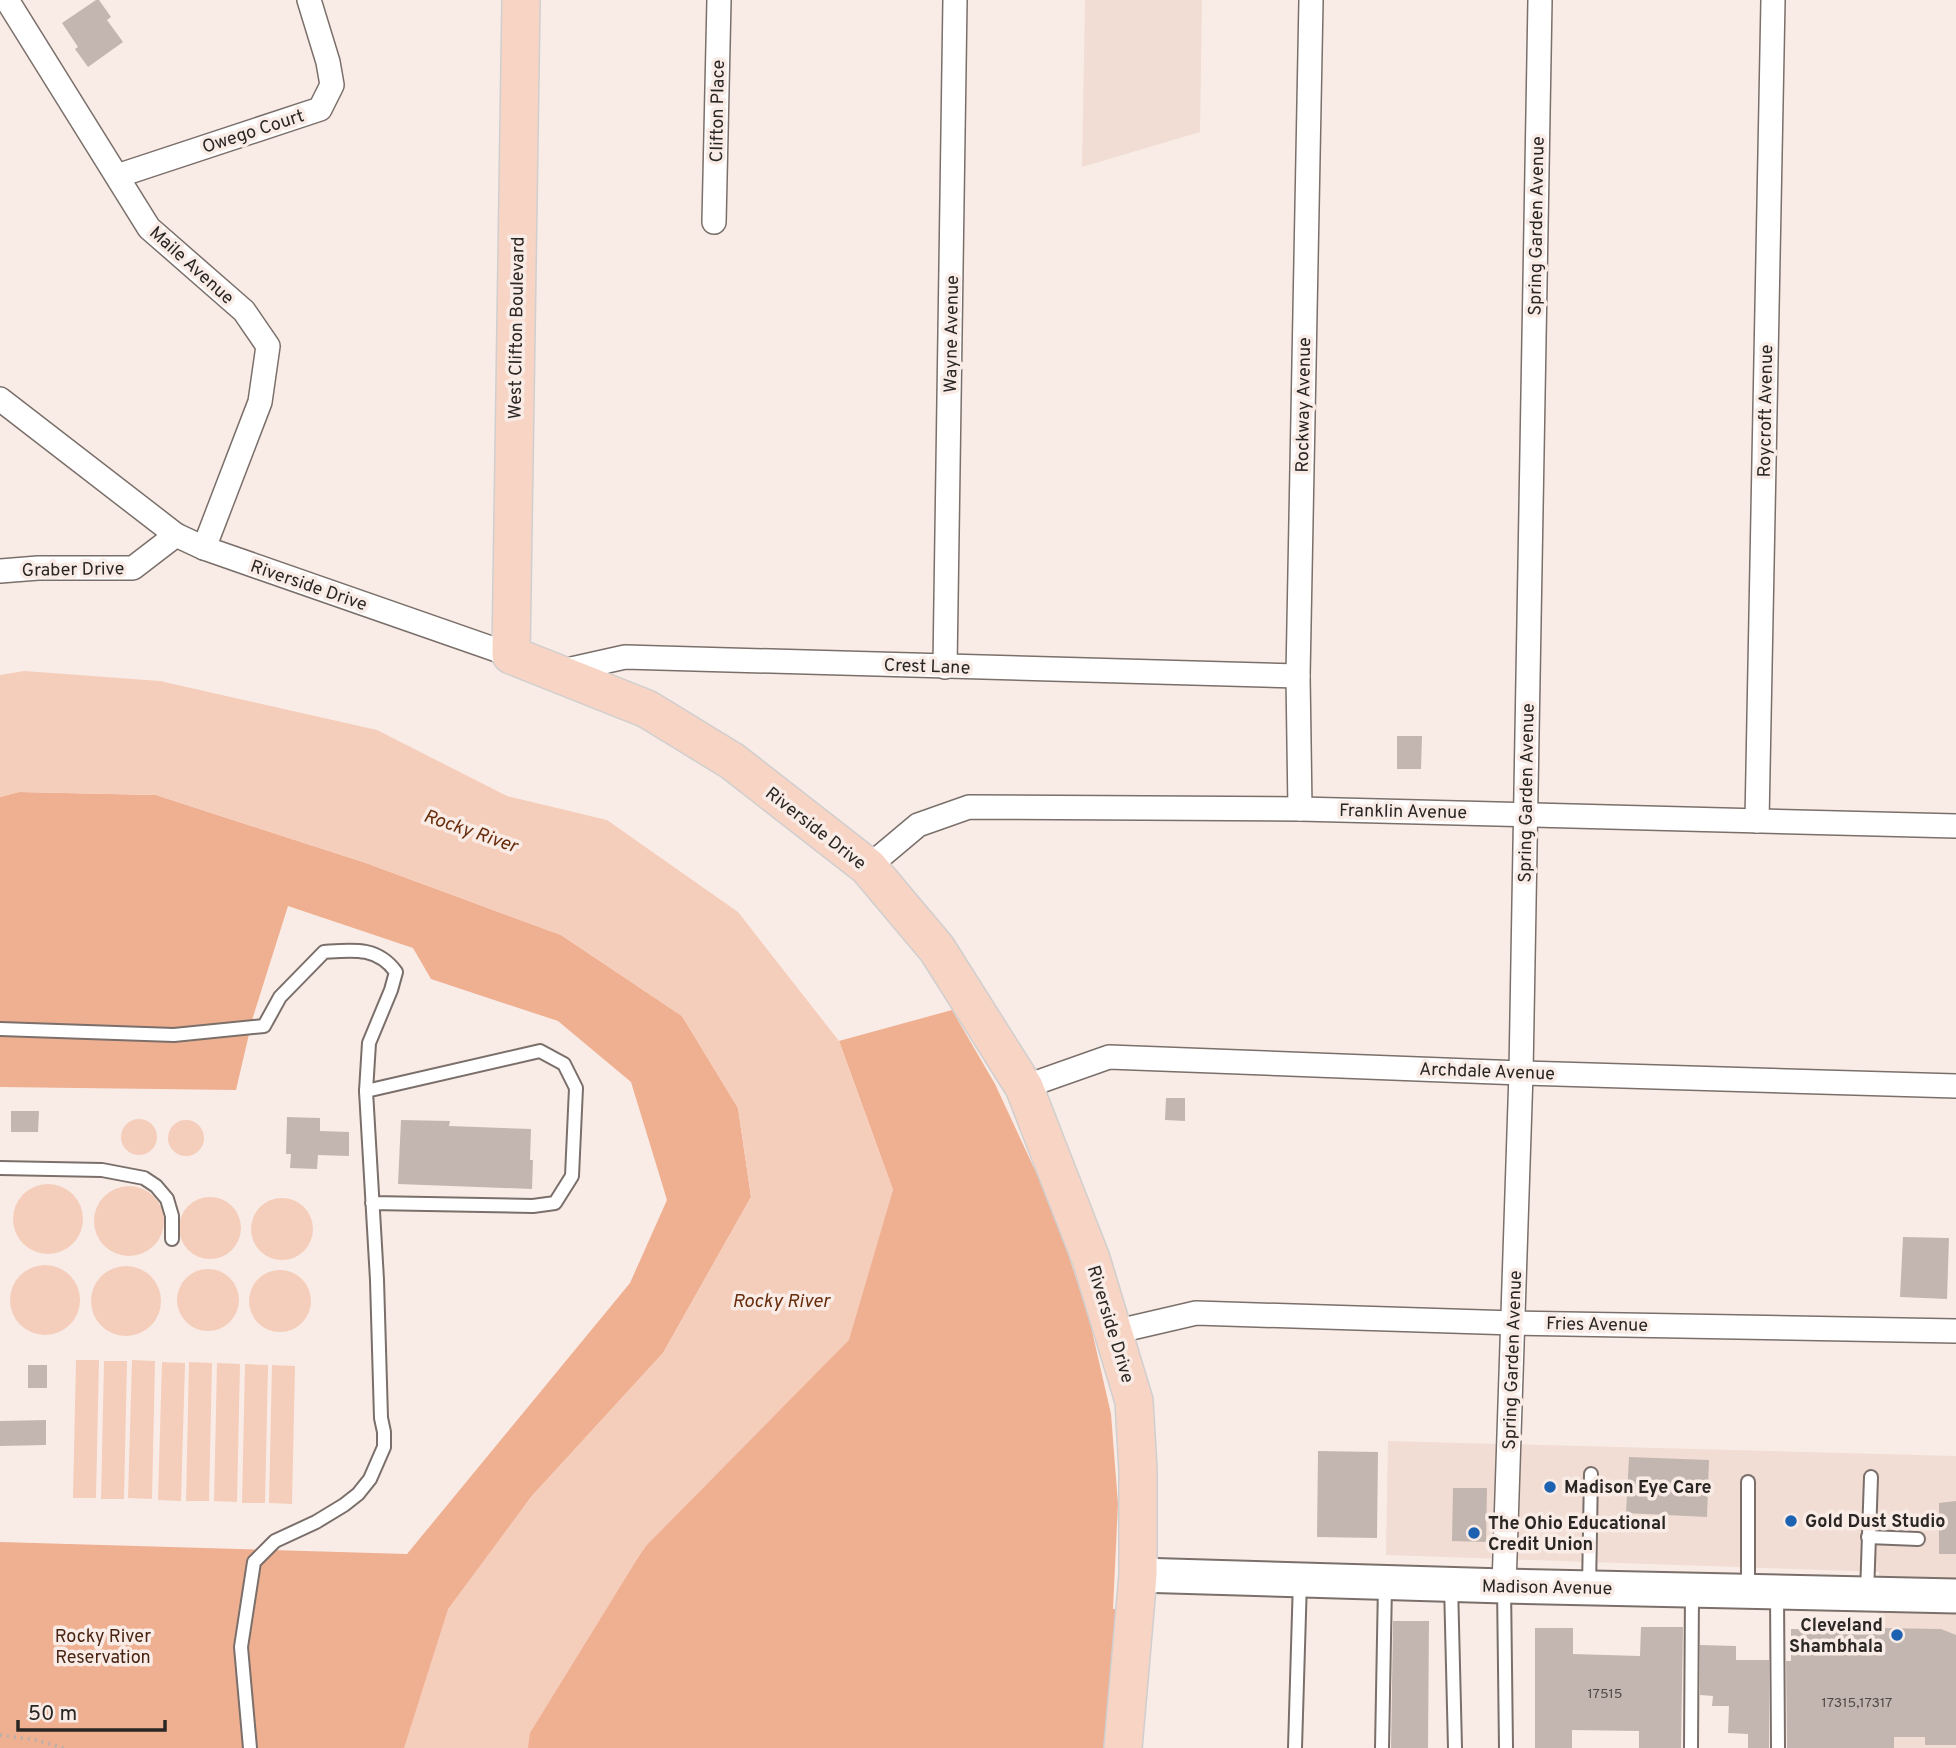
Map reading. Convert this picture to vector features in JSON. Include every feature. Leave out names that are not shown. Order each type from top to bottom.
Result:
[{"type":"main road","name":"West Clifton Boulevard","points":[[510,655],[521,0]]},
{"type":"main road","name":"Riverside Drive","points":[[510,655],[647,709],[732,761],[867,867],[937,949],[1024,1087],[1087,1248],[1134,1401],[1138,1471],[1138,1574],[1123,1748]]},
{"type":"main road","name":"Madison Avenue","points":[[1138,1574],[1504,1586],[1956,1596]]},
{"type":"street","name":"Maile Avenue","points":[[7,0],[149,228],[244,311],[268,346],[260,402],[205,548]]},
{"type":"street","name":"Owego Court","points":[[117,176],[320,109],[332,85],[328,62],[309,0]]},
{"type":"street","name":"Clifton Place","points":[[715,222],[719,0]]},
{"type":"street","name":"Wayne Avenue","points":[[945,667],[955,0]]},
{"type":"street","name":"Rockway Avenue","points":[[1300,809],[1298,676],[1311,0]]},
{"type":"street","name":"Spring Garden Avenue","points":[[1504,1586],[1521,1073],[1540,0]]},
{"type":"street","name":"Roycroft Avenue","points":[[1757,821],[1773,0]]},
{"type":"street","name":"Riverside Drive","points":[[0,399],[176,534],[205,548],[510,655]]},
{"type":"street","name":"Graber Drive","points":[[0,571],[38,568],[133,568],[176,534]]},
{"type":"street","name":"Crest Lane","points":[[558,673],[625,657],[1298,676]]},
{"type":"street","name":"Franklin Avenue","points":[[867,867],[918,825],[969,807],[1300,809],[1956,826]]},
{"type":"street","name":"Archdale Avenue","points":[[1024,1087],[1109,1057],[1956,1086]]},
{"type":"street","name":"Fries Avenue","points":[[1114,1332],[1196,1313],[1514,1323],[1956,1331]]},
{"type":"lane","points":[[0,1029],[174,1035],[264,1026],[279,998],[324,952],[361,949],[388,961],[396,972],[369,1043],[366,1091],[384,1447],[370,1479],[358,1494],[344,1506],[316,1522],[275,1541],[254,1562],[241,1647],[250,1748]]},
{"type":"lane","points":[[366,1091],[540,1051],[564,1064],[576,1088],[572,1176],[555,1203],[533,1206],[372,1203]]},
{"type":"lane","points":[[0,1168],[102,1171],[144,1178],[156,1186],[167,1199],[172,1216],[172,1238]]},
{"type":"lane","points":[[1589,1588],[1591,1474]]},
{"type":"lane","points":[[1867,1594],[1871,1477]]},
{"type":"lane","points":[[1748,1482],[1763,1592],[1778,1748]]},
{"type":"lane","points":[[1868,1536],[1918,1539]]},
{"type":"lane","points":[[1295,1748],[1300,1579]]},
{"type":"lane","points":[[1382,1748],[1385,1582]]},
{"type":"lane","points":[[1451,1584],[1455,1748]]},
{"type":"lane","points":[[1504,1586],[1506,1748]]},
{"type":"lane","points":[[1691,1748],[1692,1590]]},
{"type":"path","points":[[0,1735],[36,1740],[64,1748]]},
{"type":"shaded area","points":[[1085,0],[1202,0],[1200,132],[1082,167]]},
{"type":"shaded area","points":[[1388,1441],[1956,1456],[1956,1748],[1876,1748],[1879,1572],[1386,1555]]},
{"type":"green space","name":"Rocky River Reservation","points":[[19,792],[156,795],[366,863],[561,935],[682,1016],[738,1108],[751,1197],[663,1353],[531,1497],[489,1555],[636,1560],[893,1190],[839,1041],[952,1010],[995,1084],[1054,1211],[1089,1318],[1111,1414],[1118,1504],[1113,1609],[1133,1609],[1122,1748],[0,1748],[0,1542],[407,1554],[630,1283],[667,1200],[631,1082],[558,1021],[431,979],[413,948],[288,906],[253,1017],[236,1090],[0,1087],[0,797]]},
{"type":"water","name":"Rocky River","points":[[24,671],[160,681],[377,730],[507,796],[607,820],[738,912],[839,1041],[893,1190],[849,1340],[644,1548],[530,1733],[528,1748],[404,1748],[448,1609],[531,1497],[663,1353],[751,1197],[738,1108],[682,1016],[561,935],[366,863],[156,795],[19,792],[0,797],[0,675]]},
{"type":"water","points":[[139,1119],[152,1124],[157,1137],[152,1150],[139,1155],[126,1150],[121,1137],[126,1124]]},
{"type":"water","points":[[186,1120],[199,1125],[204,1138],[199,1151],[186,1156],[173,1151],[168,1138],[173,1125]]},
{"type":"water","points":[[48,1184],[73,1194],[83,1219],[73,1244],[48,1254],[23,1244],[13,1219],[23,1194]]},
{"type":"water","points":[[129,1186],[154,1196],[164,1221],[154,1246],[129,1256],[104,1246],[94,1221],[104,1196]]},
{"type":"water","points":[[204,1197],[216,1197],[232,1206],[239,1216],[239,1240],[232,1250],[216,1259],[204,1259],[193,1254],[184,1245],[179,1234],[179,1222],[184,1211],[193,1202]]},
{"type":"water","points":[[276,1198],[288,1198],[304,1207],[311,1217],[311,1241],[304,1251],[288,1260],[276,1260],[265,1255],[256,1246],[251,1235],[251,1223],[256,1212],[265,1203]]},
{"type":"water","points":[[38,1265],[52,1265],[65,1271],[74,1280],[80,1300],[78,1313],[70,1325],[52,1335],[38,1335],[25,1329],[16,1320],[10,1307],[10,1293],[16,1280],[25,1271]]},
{"type":"water","points":[[119,1266],[133,1266],[146,1272],[155,1281],[161,1301],[159,1314],[151,1326],[133,1336],[119,1336],[106,1330],[97,1321],[91,1308],[91,1294],[97,1281],[106,1272]]},
{"type":"water","points":[[202,1269],[214,1269],[230,1278],[237,1288],[237,1312],[230,1322],[214,1331],[202,1331],[191,1326],[182,1317],[177,1306],[177,1294],[182,1283],[191,1274]]},
{"type":"water","points":[[274,1270],[286,1270],[302,1279],[309,1289],[309,1313],[302,1323],[286,1332],[274,1332],[263,1327],[254,1318],[249,1307],[249,1295],[254,1284],[263,1275]]},
{"type":"water","points":[[76,1360],[99,1360],[96,1498],[73,1498]]},
{"type":"water","points":[[132,1360],[155,1361],[152,1499],[128,1498]]},
{"type":"water","points":[[104,1361],[127,1361],[124,1499],[101,1499]]},
{"type":"water","points":[[162,1362],[185,1363],[181,1501],[158,1500]]},
{"type":"water","points":[[189,1362],[212,1363],[209,1501],[186,1501]]},
{"type":"water","points":[[217,1363],[240,1364],[237,1502],[214,1501]]},
{"type":"water","points":[[245,1364],[268,1365],[265,1503],[242,1503]]},
{"type":"water","points":[[272,1365],[295,1366],[292,1504],[269,1503]]},
{"type":"building","points":[[99,0],[111,17],[107,20],[123,42],[88,67],[62,23]]},
{"type":"building","points":[[1397,736],[1422,736],[1421,769],[1397,769]]},
{"type":"building","points":[[1166,1098],[1185,1098],[1185,1121],[1165,1120]]},
{"type":"building","points":[[11,1111],[39,1111],[38,1132],[11,1132]]},
{"type":"building","points":[[287,1117],[320,1118],[320,1131],[349,1132],[349,1156],[318,1155],[317,1169],[290,1168],[291,1154],[286,1154]]},
{"type":"building","points":[[401,1120],[450,1121],[449,1126],[531,1129],[532,1189],[398,1184]]},
{"type":"building","points":[[1903,1237],[1949,1238],[1947,1299],[1900,1297]]},
{"type":"building","points":[[28,1365],[47,1365],[47,1388],[28,1388]]},
{"type":"building","points":[[46,1420],[46,1445],[0,1446],[0,1421]]},
{"type":"building","points":[[1318,1451],[1378,1452],[1377,1538],[1317,1537]]},
{"type":"building","points":[[1629,1457],[1709,1460],[1707,1517],[1626,1513]]},
{"type":"building","points":[[1453,1488],[1487,1488],[1486,1542],[1452,1541]]},
{"type":"building","points":[[1956,1501],[1956,1554],[1939,1554],[1939,1503]]},
{"type":"building","points":[[1393,1621],[1429,1621],[1428,1748],[1391,1748]]},
{"type":"building","points":[[1641,1627],[1683,1627],[1681,1748],[1639,1748],[1639,1731],[1572,1730],[1572,1748],[1535,1748],[1535,1628],[1573,1628],[1573,1654],[1640,1656]]},
{"type":"building","points":[[1791,1629],[1941,1629],[1956,1635],[1956,1745],[1925,1745],[1925,1737],[1894,1737],[1894,1748],[1787,1748],[1786,1661],[1791,1661]]},
{"type":"building","points":[[1700,1645],[1736,1646],[1736,1660],[1769,1660],[1769,1748],[1748,1748],[1748,1734],[1728,1733],[1729,1706],[1712,1706],[1713,1696],[1700,1695]]},
{"type":"place","name":"Madison Eye Care","points":[[1550,1487]]},
{"type":"place","name":"Gold Dust Studio","points":[[1791,1521]]},
{"type":"place","name":"The Ohio Educational Credit Union","points":[[1474,1533]]},
{"type":"place","name":"Cleveland Shambhala","points":[[1897,1635]]}]
